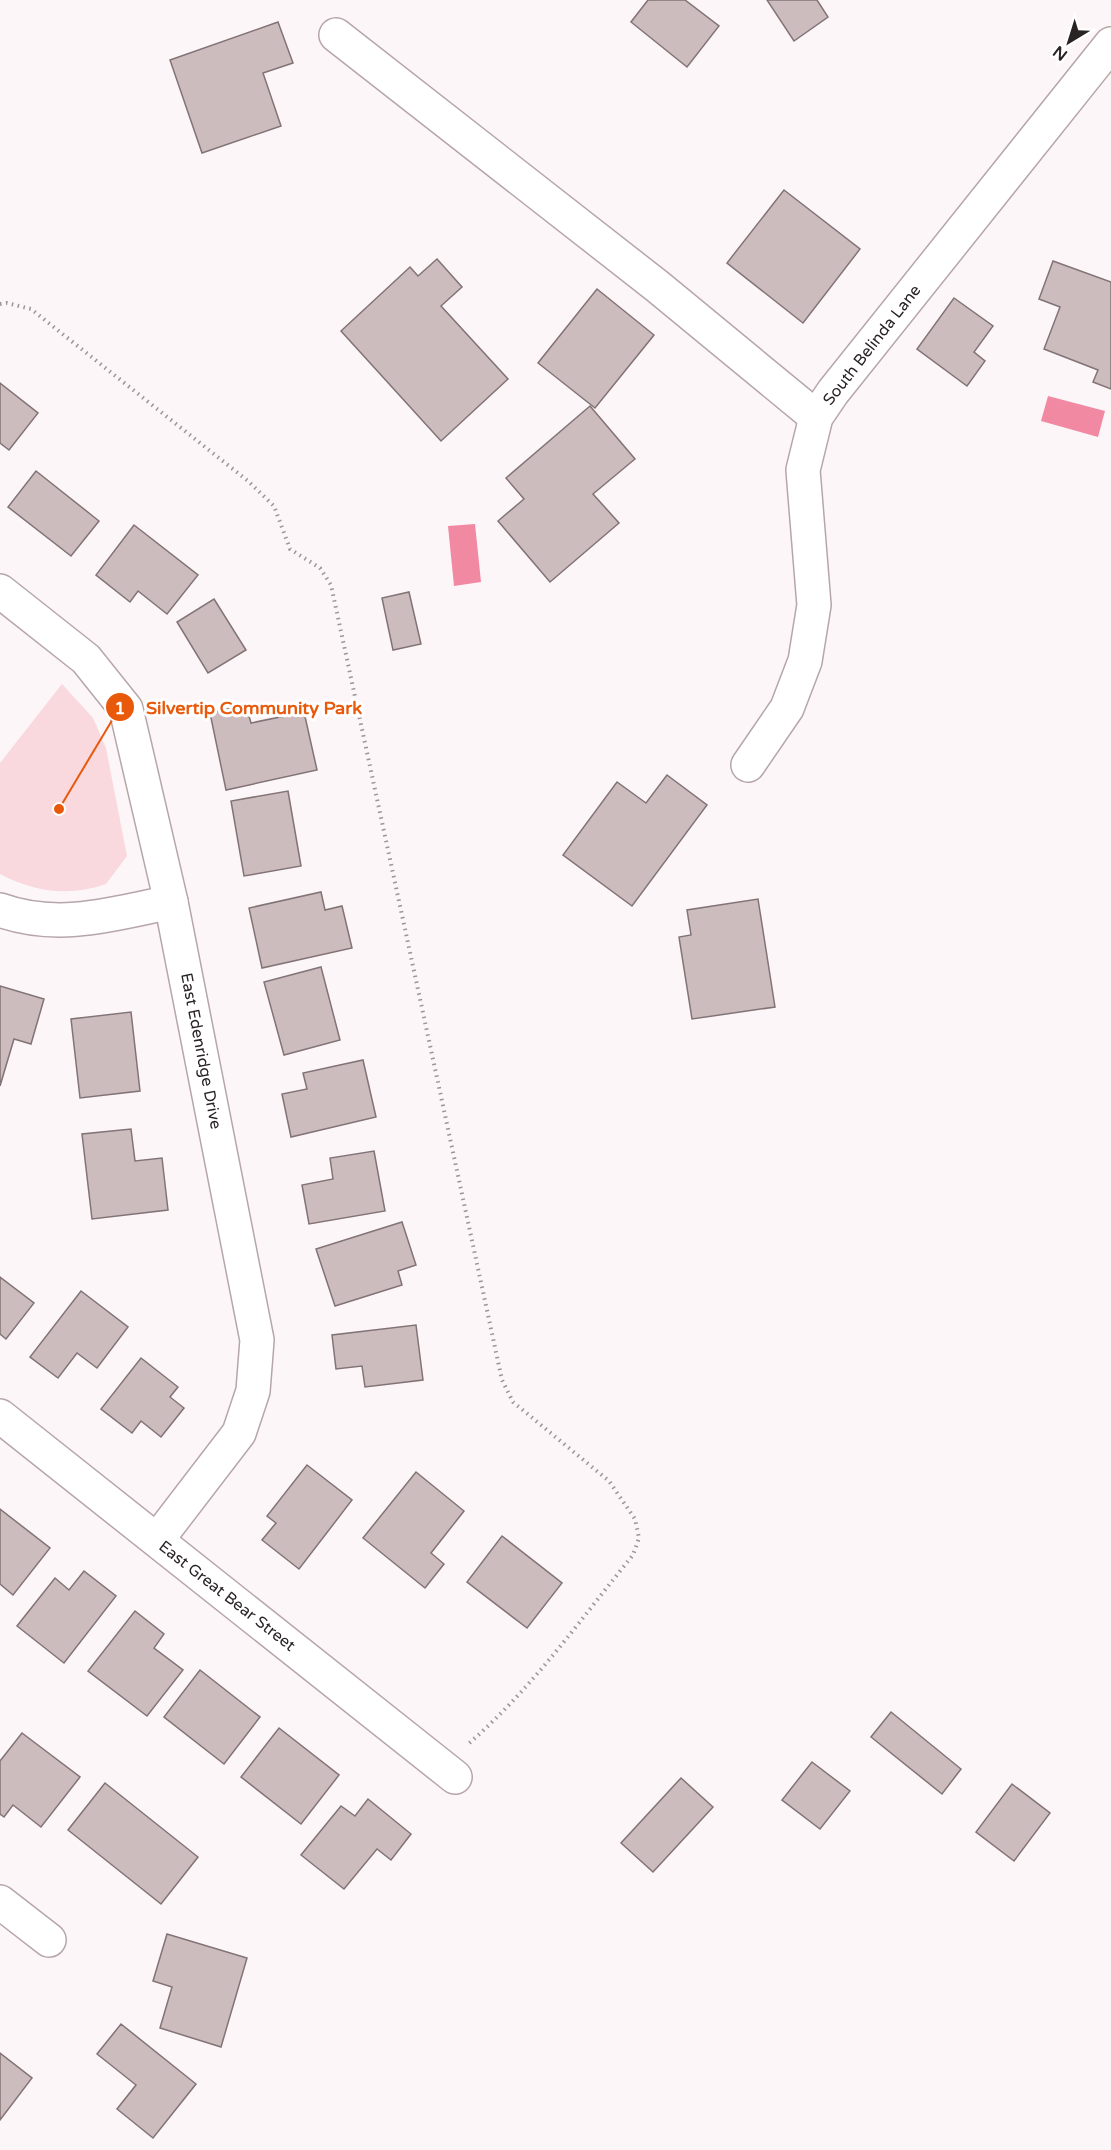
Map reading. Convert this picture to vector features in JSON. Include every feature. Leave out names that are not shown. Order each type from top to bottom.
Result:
[{"type":"street","points":[[336,35],[657,286],[816,417]]},
{"type":"street","name":"South Belinda Lane","points":[[748,765],[787,708],[805,661],[814,605],[803,470],[816,417],[832,392],[1111,44]]},
{"type":"street","name":"East Edenridge Drive","points":[[0,591],[86,659],[126,709],[171,902],[257,1340],[253,1391],[239,1433],[157,1540]]},
{"type":"street","points":[[0,910],[24,919],[76,921],[171,902]]},
{"type":"street","name":"East Great Bear Street","points":[[0,1416],[157,1540],[458,1763]]},
{"type":"street","points":[[0,1902],[50,1940]]},
{"type":"path","points":[[0,304],[7,303],[31,309],[248,481],[274,506],[290,549],[320,567],[331,585],[502,1380],[513,1402],[609,1481],[635,1519],[639,1538],[633,1555],[533,1679],[458,1763]]},
{"type":"shaded area","points":[[1048,396],[1105,411],[1098,437],[1041,421]]},
{"type":"shaded area","points":[[475,524],[481,582],[454,586],[448,526]]},
{"type":"shaded area","points":[[62,684],[93,718],[106,748],[127,856],[106,884],[79,890],[52,891],[26,885],[0,874],[0,763]]},
{"type":"building","points":[[648,0],[685,0],[719,26],[687,67],[631,22]]},
{"type":"building","points":[[767,0],[817,0],[828,17],[794,41]]},
{"type":"building","points":[[278,22],[293,63],[263,73],[281,126],[202,153],[170,60]]},
{"type":"building","points":[[784,190],[860,249],[803,323],[727,263]]},
{"type":"building","points":[[437,259],[462,287],[441,306],[508,379],[441,441],[341,331],[410,267],[418,276]]},
{"type":"building","points":[[1053,261],[1111,282],[1111,389],[1093,382],[1098,370],[1044,349],[1060,307],[1039,299]]},
{"type":"building","points":[[597,289],[654,335],[595,408],[538,363]]},
{"type":"building","points":[[954,298],[993,326],[974,352],[985,361],[967,386],[917,349]]},
{"type":"building","points":[[0,383],[38,413],[9,450],[0,443]]},
{"type":"building","points":[[590,406],[635,459],[593,494],[619,523],[550,582],[498,521],[524,499],[506,478]]},
{"type":"building","points":[[36,471],[99,521],[71,556],[8,507]]},
{"type":"building","points":[[134,525],[198,575],[167,614],[138,591],[130,602],[96,575]]},
{"type":"building","points":[[409,592],[421,644],[393,650],[382,598]]},
{"type":"building","points":[[214,599],[246,650],[208,673],[177,622]]},
{"type":"building","points":[[246,705],[251,723],[304,712],[317,770],[226,790],[210,713]]},
{"type":"building","points":[[667,775],[707,805],[632,906],[563,855],[617,782],[646,803]]},
{"type":"building","points":[[288,791],[301,866],[244,876],[231,801]]},
{"type":"building","points":[[321,892],[325,910],[342,906],[352,948],[262,968],[249,908]]},
{"type":"building","points":[[758,899],[775,1007],[692,1019],[679,937],[691,935],[687,910]]},
{"type":"building","points":[[321,967],[340,1040],[284,1055],[264,982]]},
{"type":"building","points":[[0,986],[44,999],[31,1044],[14,1039],[0,1086]]},
{"type":"building","points":[[131,1012],[140,1091],[80,1098],[71,1019]]},
{"type":"building","points":[[363,1060],[376,1117],[291,1137],[282,1094],[307,1089],[303,1073]]},
{"type":"building","points":[[131,1129],[135,1161],[162,1158],[168,1210],[92,1219],[82,1134]]},
{"type":"building","points":[[374,1151],[385,1211],[309,1224],[302,1185],[333,1179],[330,1158]]},
{"type":"building","points":[[402,1222],[416,1265],[398,1271],[402,1285],[335,1306],[316,1249]]},
{"type":"building","points":[[0,1277],[34,1303],[6,1339],[0,1334]]},
{"type":"building","points":[[81,1291],[128,1327],[97,1368],[77,1353],[58,1378],[30,1357]]},
{"type":"building","points":[[416,1325],[423,1380],[365,1387],[362,1366],[336,1369],[332,1335]]},
{"type":"building","points":[[141,1358],[178,1387],[170,1397],[184,1408],[161,1437],[141,1421],[132,1433],[101,1409]]},
{"type":"building","points":[[307,1465],[352,1500],[299,1569],[262,1540],[276,1523],[267,1516]]},
{"type":"building","points":[[416,1472],[464,1511],[431,1553],[444,1564],[425,1588],[363,1538]]},
{"type":"building","points":[[0,1509],[50,1548],[13,1595],[0,1584]]},
{"type":"building","points":[[502,1536],[562,1583],[527,1628],[467,1582]]},
{"type":"building","points":[[84,1571],[116,1596],[64,1663],[17,1626],[55,1578],[69,1590]]},
{"type":"building","points":[[135,1611],[164,1634],[154,1648],[183,1670],[147,1716],[88,1671]]},
{"type":"building","points":[[200,1670],[260,1717],[224,1764],[164,1717]]},
{"type":"building","points":[[891,1712],[961,1769],[942,1794],[871,1737]]},
{"type":"building","points":[[279,1728],[339,1775],[301,1824],[241,1777]]},
{"type":"building","points":[[22,1733],[80,1777],[41,1827],[13,1805],[4,1817],[0,1814],[0,1761]]},
{"type":"building","points":[[812,1762],[850,1791],[820,1829],[782,1800]]},
{"type":"building","points":[[681,1778],[713,1807],[653,1872],[621,1843]]},
{"type":"building","points":[[105,1783],[198,1857],[161,1904],[68,1830]]},
{"type":"building","points":[[1012,1784],[1050,1813],[1014,1861],[976,1832]]},
{"type":"building","points":[[368,1799],[411,1834],[391,1860],[377,1849],[344,1889],[301,1855],[341,1806],[355,1816]]},
{"type":"building","points":[[167,1934],[247,1958],[221,2047],[160,2028],[172,1987],[153,1981]]},
{"type":"building","points":[[121,2024],[196,2084],[153,2138],[117,2109],[136,2085],[97,2054]]},
{"type":"building","points":[[0,2053],[32,2078],[0,2120]]},
{"type":"place","name":"Silvertip Community Park","points":[[59,809]]}]
